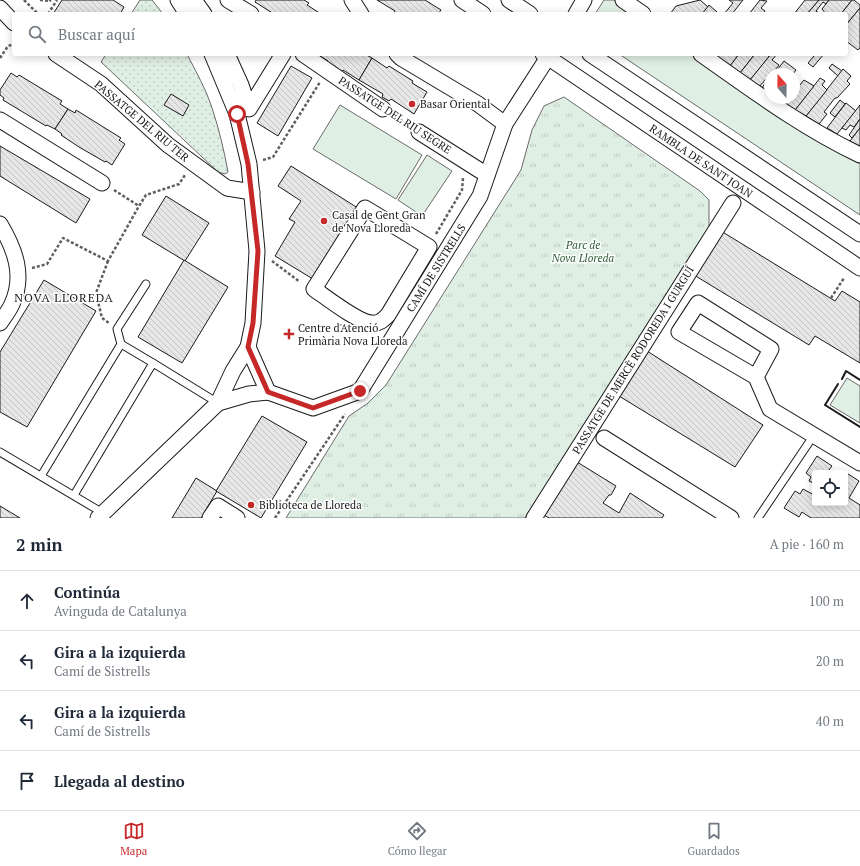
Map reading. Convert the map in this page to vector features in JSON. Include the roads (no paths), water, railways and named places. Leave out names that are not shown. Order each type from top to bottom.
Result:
[{"type":"street","points":[[178,0],[186,12]]},
{"type":"street","points":[[194,0],[203,12]]},
{"type":"street","points":[[228,0],[248,12]]},
{"type":"street","points":[[239,0],[259,12]]},
{"type":"street","points":[[352,0],[360,12]]},
{"type":"street","points":[[462,0],[480,12]]},
{"type":"street","points":[[510,0],[527,12]]},
{"type":"street","points":[[577,12],[584,0]]},
{"type":"street","points":[[624,0],[641,12]]},
{"type":"street","points":[[0,8],[12,21]]},
{"type":"street","name":"PASSATGE DEL RIU TER","points":[[59,56],[101,84],[168,145],[227,188],[252,192]]},
{"type":"street","points":[[101,515],[218,403],[233,371],[248,347],[253,323],[258,251],[252,192],[248,164],[237,114],[213,56]]},
{"type":"street","points":[[228,56],[241,85],[249,109],[282,56]]},
{"type":"street","name":"PASSATGE DEL RIU SEGRE","points":[[306,56],[383,109]]},
{"type":"street","points":[[399,56],[478,104],[506,124]]},
{"type":"street","name":"CAMÍ DE SISTRELLS","points":[[268,392],[313,408],[360,391],[480,196],[506,124],[546,56]]},
{"type":"street","name":"RAMBLA DE SANT JOAN","points":[[548,56],[860,268]]},
{"type":"street","points":[[593,56],[860,234]]},
{"type":"street","points":[[704,56],[776,107],[833,142],[860,155]]},
{"type":"street","points":[[0,120],[102,183]]},
{"type":"street","name":"PASSATGE DEL RIU SEGRE","points":[[419,132],[487,175]]},
{"type":"street","name":"PASSATGE DE MERCÈ RODOREDA I GURGUÍ","points":[[534,518],[733,202]]},
{"type":"street","points":[[365,208],[430,247],[388,315],[382,321],[373,324],[363,322],[314,289],[365,208]]},
{"type":"street","points":[[0,224],[5,240],[18,263],[18,282],[12,304],[0,323]]},
{"type":"street","points":[[756,378],[771,349],[698,303],[679,332],[756,378],[770,409],[860,463]]},
{"type":"street","points":[[218,403],[249,394],[268,392],[248,347]]},
{"type":"street","points":[[604,438],[731,518]]},
{"type":"street","points":[[210,518],[218,506],[237,518]]},
{"type":"lane","points":[[146,284],[117,330],[121,344],[218,403]]},
{"type":"lane","points":[[40,476],[121,344]]},
{"type":"lane","points":[[74,495],[153,363]]},
{"type":"lane","points":[[758,518],[814,435]]},
{"type":"lane","points":[[0,452],[74,495],[101,515]]},
{"type":"place","name":"Basar Oriental","points":[[412,104]]},
{"type":"place","name":"Casal de Gent Gran de Nova Lloreda","points":[[324,221]]},
{"type":"place","name":"Centre d'Atenció Primària Nova Lloreda","points":[[289,334]]},
{"type":"place","name":"Biblioteca de Lloreda","points":[[251,505]]},
{"type":"district","name":"NOVA LLOREDA","points":[[64,298]]},
{"type":"park label","name":"Parc de Nova Lloreda","points":[[583,251]]}]
